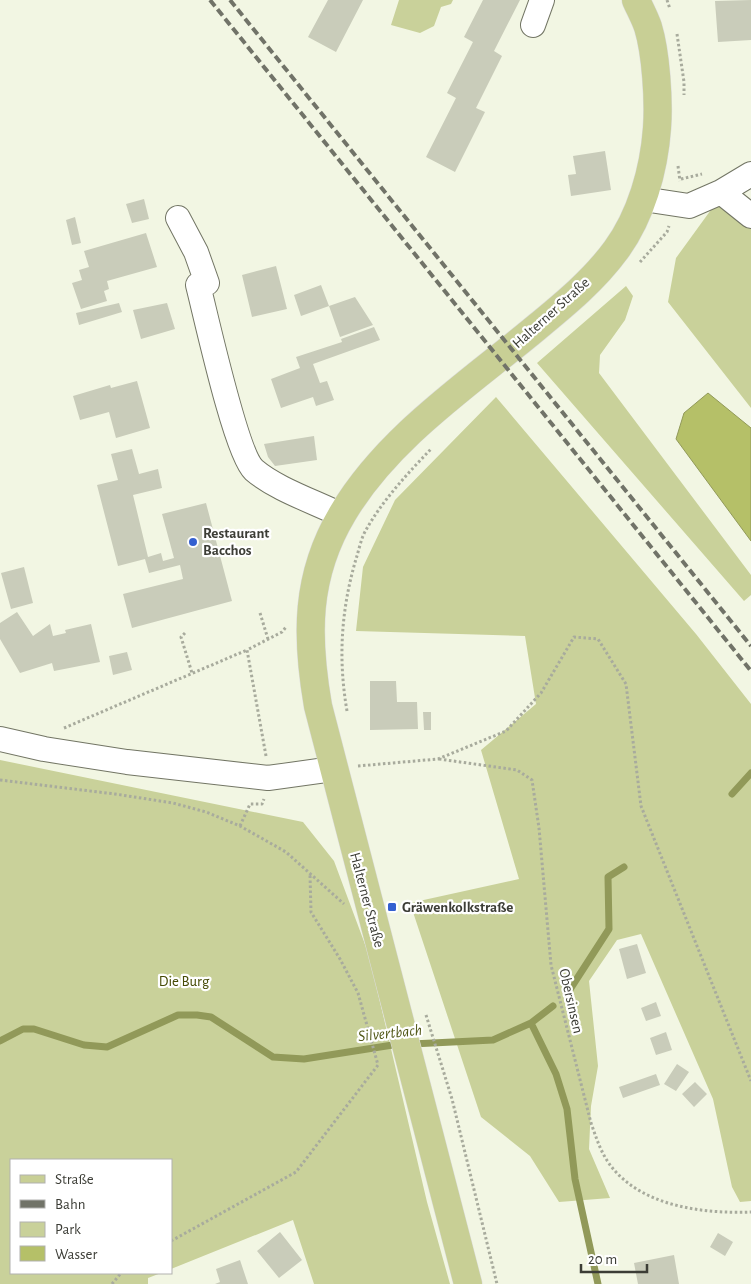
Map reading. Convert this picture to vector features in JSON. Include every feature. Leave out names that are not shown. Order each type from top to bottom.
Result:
[{"type":"main road","name":"Halterner Straße","points":[[468,1284],[367,899],[351,767],[310,661],[310,624],[313,592],[324,554],[342,515],[354,496],[393,448],[574,296],[616,250],[643,199],[656,147],[659,104],[648,28],[636,0]]},
{"type":"street","points":[[534,25],[542,0]]},
{"type":"street","points":[[643,199],[689,206],[720,192],[751,174]]},
{"type":"street","points":[[720,192],[751,216]]},
{"type":"street","points":[[178,218],[196,252],[207,283],[198,285],[238,439],[252,469],[276,483],[342,515]]},
{"type":"street","points":[[0,738],[36,747],[127,762],[268,778],[351,767]]},
{"type":"path","points":[[313,592],[345,598],[342,631],[342,682],[348,719]]},
{"type":"path","points":[[260,613],[268,639]]},
{"type":"path","points":[[36,747],[44,734],[247,650],[282,632],[288,624]]},
{"type":"path","points":[[185,633],[181,637],[192,673]]},
{"type":"path","points":[[351,767],[438,759],[506,731],[541,693],[574,637],[598,639],[626,684],[641,806],[751,1081]]},
{"type":"path","points":[[240,826],[250,804],[262,804],[268,778],[265,745],[247,650]]},
{"type":"path","name":"Obersinsen","points":[[438,759],[517,770],[532,780],[539,828],[551,965],[591,1123],[599,1147],[609,1163],[624,1180],[642,1192],[684,1208],[725,1213],[751,1212]]},
{"type":"path","points":[[0,780],[173,803],[206,812],[240,826],[286,852],[343,904],[367,899]]},
{"type":"path","points":[[172,1240],[296,1172],[378,1065],[358,993],[340,959],[310,912],[310,875]]},
{"type":"path","points":[[426,1014],[452,1099],[497,1284]]},
{"type":"path","points":[[112,1284],[120,1274]]},
{"type":"green space","points":[[399,0],[453,0],[451,4],[441,7],[434,26],[420,33],[391,25]]},
{"type":"green space","points":[[721,196],[751,221],[751,408],[668,302],[676,258]]},
{"type":"green space","points":[[626,286],[633,296],[625,320],[600,355],[599,373],[751,575],[751,595],[744,601],[537,363]]},
{"type":"green space","points":[[496,397],[696,634],[751,704],[751,1201],[740,1202],[732,1187],[713,1099],[641,934],[617,940],[589,981],[598,1066],[591,1106],[589,1149],[610,1198],[559,1202],[530,1156],[481,1117],[410,903],[519,879],[481,750],[536,704],[525,636],[356,631],[363,567],[395,500]]},
{"type":"green space","name":"Die Burg","points":[[0,760],[303,822],[334,861],[369,955],[427,1202],[450,1284],[314,1284],[293,1220],[172,1269],[172,1159],[10,1159],[10,1274],[158,1274],[148,1278],[148,1284],[0,1284]]},
{"type":"water","points":[[708,393],[751,428],[751,541],[676,439],[684,413]]},
{"type":"building","points":[[328,0],[363,0],[336,52],[308,37]]},
{"type":"building","points":[[483,0],[520,0],[494,51],[502,56],[476,108],[485,112],[455,172],[426,157],[456,98],[447,93],[473,42],[464,37]]},
{"type":"building","points":[[751,0],[751,40],[718,42],[715,1]]},
{"type":"building","points":[[605,151],[611,190],[571,196],[568,175],[576,174],[573,156]]},
{"type":"building","points":[[144,199],[149,219],[132,223],[126,204]]},
{"type":"building","points":[[75,217],[81,243],[72,245],[66,220]]},
{"type":"building","points":[[146,233],[157,267],[107,281],[109,289],[104,291],[107,301],[81,309],[72,283],[82,280],[79,270],[89,267],[84,251]]},
{"type":"building","points":[[276,266],[287,309],[252,317],[242,275]]},
{"type":"building","points":[[321,285],[329,306],[301,316],[294,295]]},
{"type":"building","points":[[355,297],[373,325],[340,337],[329,306]]},
{"type":"building","points":[[119,303],[122,312],[79,325],[76,313]]},
{"type":"building","points":[[167,303],[175,329],[141,339],[133,310]]},
{"type":"building","points":[[374,327],[380,340],[313,364],[320,383],[327,381],[334,400],[316,406],[313,397],[281,408],[271,379],[300,368],[296,357],[342,342],[341,339]]},
{"type":"building","points":[[137,381],[150,428],[116,438],[109,412],[80,420],[73,396],[110,385],[111,388]]},
{"type":"building","points":[[314,436],[317,460],[275,466],[268,457],[264,444]]},
{"type":"building","points":[[132,449],[139,474],[158,469],[162,488],[133,495],[148,557],[161,553],[163,561],[174,558],[162,514],[206,503],[232,601],[132,628],[123,594],[183,579],[180,565],[149,573],[145,559],[118,566],[97,485],[118,480],[111,454]]},
{"type":"building","points":[[24,567],[33,603],[11,609],[1,573]]},
{"type":"building","points":[[17,612],[33,636],[50,624],[53,636],[66,633],[65,630],[91,624],[100,662],[54,671],[52,663],[20,673],[0,639],[0,623]]},
{"type":"building","points":[[127,652],[132,670],[113,675],[109,656]]},
{"type":"building","points":[[370,681],[396,681],[397,702],[417,702],[418,729],[370,730]]},
{"type":"building","points":[[423,712],[431,712],[431,730],[424,730]]},
{"type":"building","points":[[637,944],[646,973],[627,979],[619,949]]},
{"type":"building","points":[[656,1002],[661,1016],[646,1021],[641,1008]]},
{"type":"building","points":[[666,1032],[672,1050],[656,1055],[650,1038]]},
{"type":"building","points":[[677,1064],[689,1072],[676,1091],[664,1084]]},
{"type":"building","points":[[656,1074],[660,1085],[623,1098],[619,1087]]},
{"type":"building","points":[[695,1082],[707,1094],[694,1107],[682,1094]]},
{"type":"building","points":[[280,1232],[302,1260],[279,1278],[257,1251]]},
{"type":"building","points":[[718,1233],[733,1242],[725,1256],[710,1247]]},
{"type":"building","points":[[674,1255],[679,1284],[638,1284],[634,1263]]},
{"type":"building","points":[[240,1260],[248,1284],[215,1284],[220,1282],[216,1269]]},
{"type":"waterway","points":[[732,794],[751,773]]},
{"type":"waterway","points":[[567,994],[609,929],[608,877],[624,867]]},
{"type":"waterway","name":"Silvertbach","points":[[412,1044],[493,1040],[531,1023],[553,1006]]},
{"type":"waterway","name":"Silvertbach","points":[[0,1041],[23,1029],[34,1029],[84,1045],[107,1047],[178,1015],[197,1015],[211,1017],[273,1057],[304,1059],[399,1044]]},
{"type":"waterway","name":"Silvertbach","points":[[531,1023],[556,1074],[567,1109],[575,1179],[598,1284]]},
{"type":"railway","points":[[210,0],[751,671]]},
{"type":"railway","points":[[230,0],[751,646]]},
{"type":"place","name":"Restaurant Bacchos","points":[[193,542]]},
{"type":"place","name":"Gräwenkolkstraße","points":[[392,907]]}]
